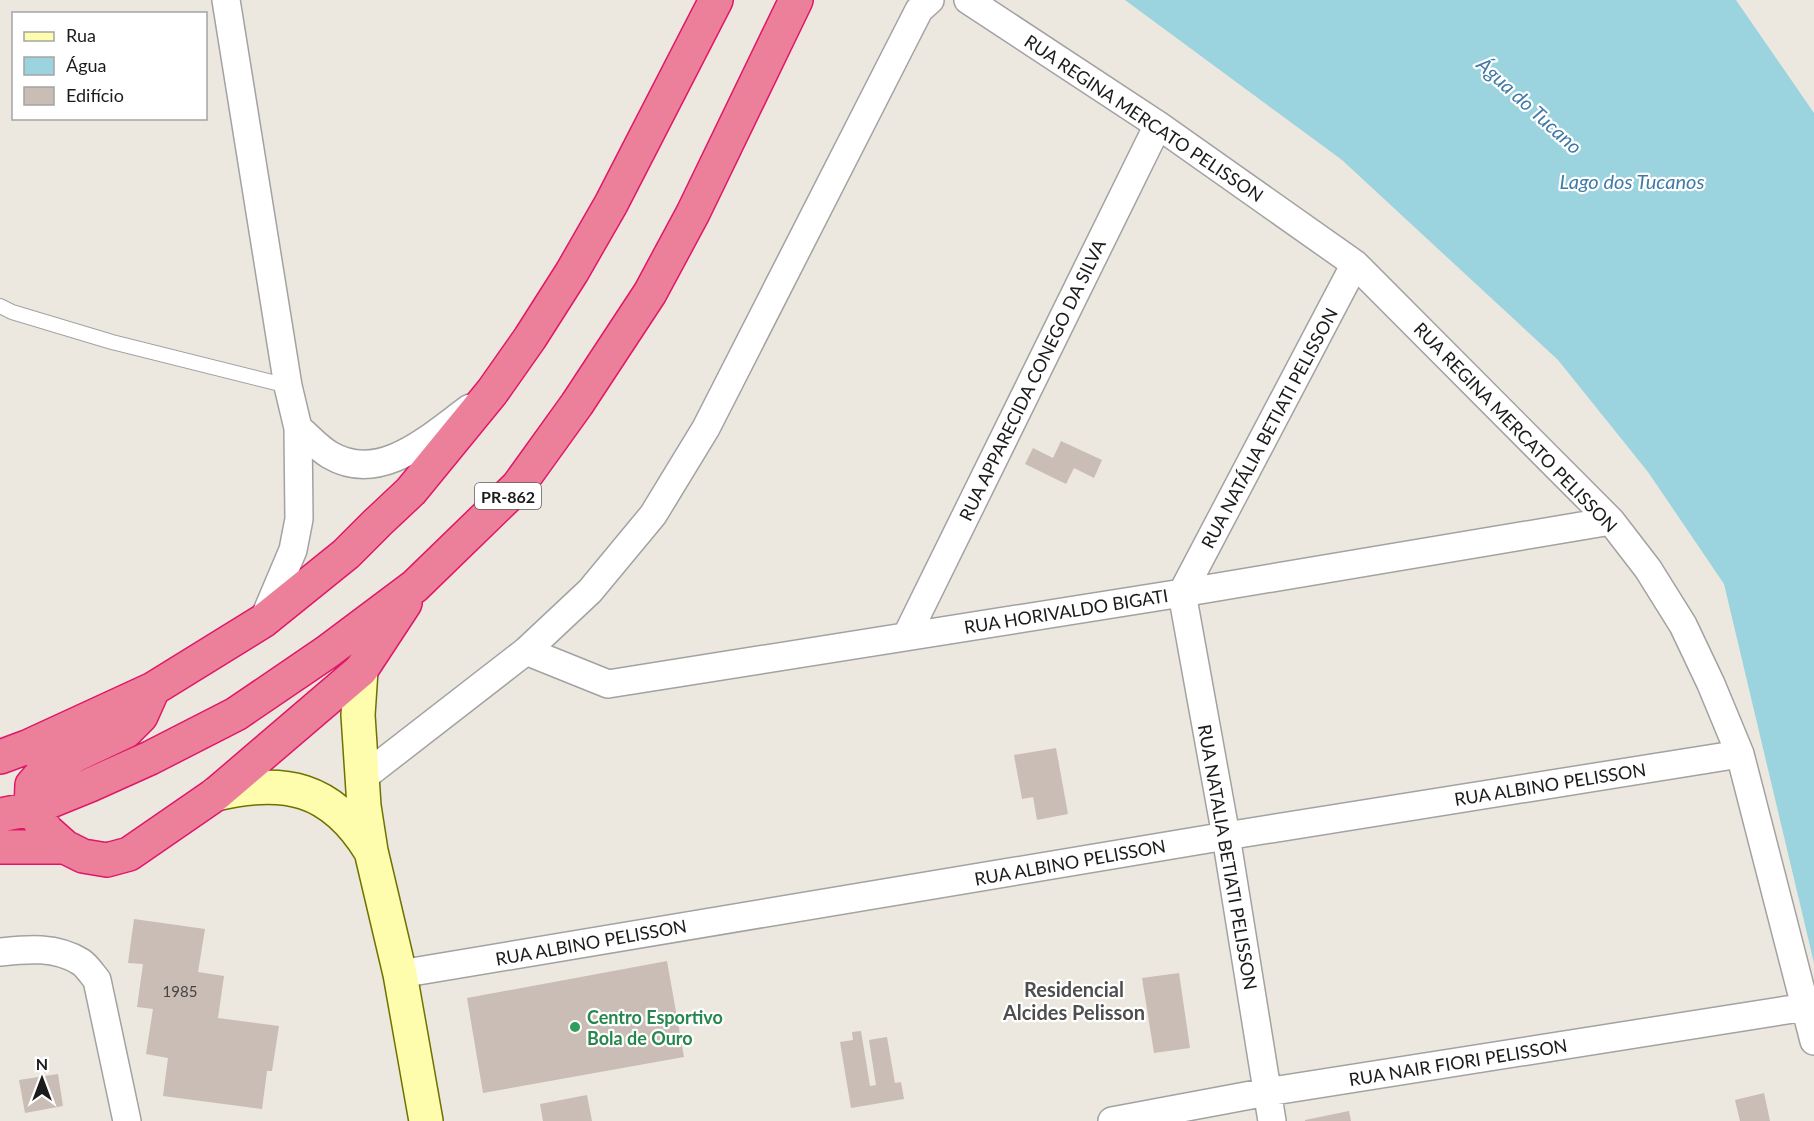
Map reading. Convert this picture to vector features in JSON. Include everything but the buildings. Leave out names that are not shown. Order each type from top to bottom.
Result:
[{"type":"highway","points":[[689,51],[699,0]]},
{"type":"highway","points":[[0,757],[27,747],[153,689],[263,621],[346,554],[411,491],[492,392],[572,272],[611,204],[716,0]]},
{"type":"highway","name":"PR-862","points":[[0,815],[32,809],[150,758],[236,714],[327,652],[415,586],[518,486],[642,307],[693,213],[796,0]]},
{"type":"highway","points":[[153,689],[141,716],[126,731],[46,769],[32,785],[32,809],[47,831],[65,846],[83,856],[107,860],[129,854],[216,794],[361,670],[415,586]]},
{"type":"highway","points":[[0,847],[65,846]]},
{"type":"street","points":[[226,0],[288,386],[298,428],[299,519],[293,550],[263,621]]},
{"type":"street","points":[[361,778],[526,651],[590,591],[653,515],[706,428],[919,10],[930,0]]},
{"type":"street","name":"RUA REGINA MERCATO PELISSON","points":[[968,0],[1158,124],[1355,264],[1611,521],[1648,569],[1683,625],[1740,753],[1814,1041]]},
{"type":"street","name":"RUA APPARECIDA CONEGO DA SILVA","points":[[907,635],[1158,124]]},
{"type":"street","name":"RUA NATÁLIA BETIATI PELISSON","points":[[1182,593],[1355,264]]},
{"type":"street","points":[[298,428],[328,454],[345,462],[367,464],[387,461],[408,453],[492,392]]},
{"type":"street","name":"RUA HORIVALDO BIGATI","points":[[526,651],[608,684],[1182,593],[1611,521]]},
{"type":"street","name":"RUA NATALIA BETIATI PELISSON","points":[[1182,593],[1226,836],[1272,1121]]},
{"type":"street","points":[[361,670],[358,716],[361,778],[371,851],[400,974],[426,1121]]},
{"type":"street","name":"RUA ALBINO PELISSON","points":[[400,974],[1740,753]]},
{"type":"street","points":[[216,794],[269,786],[295,790],[318,798],[340,812],[358,830],[371,851]]},
{"type":"street","points":[[0,952],[34,949],[63,954],[83,963],[97,980],[127,1121]]},
{"type":"street","name":"RUA NAIR FIORI PELISSON","points":[[1112,1121],[1267,1092],[1806,1006]]},
{"type":"lane","points":[[0,306],[12,312],[112,342],[288,386]]},
{"type":"water","name":"Lago dos Tucanos","points":[[1125,0],[1736,0],[1814,113],[1814,963],[1724,584],[1648,472],[1558,360],[1342,160]]},
{"type":"place","name":"Centro Esportivo Bola de Ouro","points":[[575,1027]]},
{"type":"district","name":"Residencial Alcides Pelisson","points":[[1074,1000]]},
{"type":"water label","name":"Água do Tucano","points":[[1530,105]]}]
